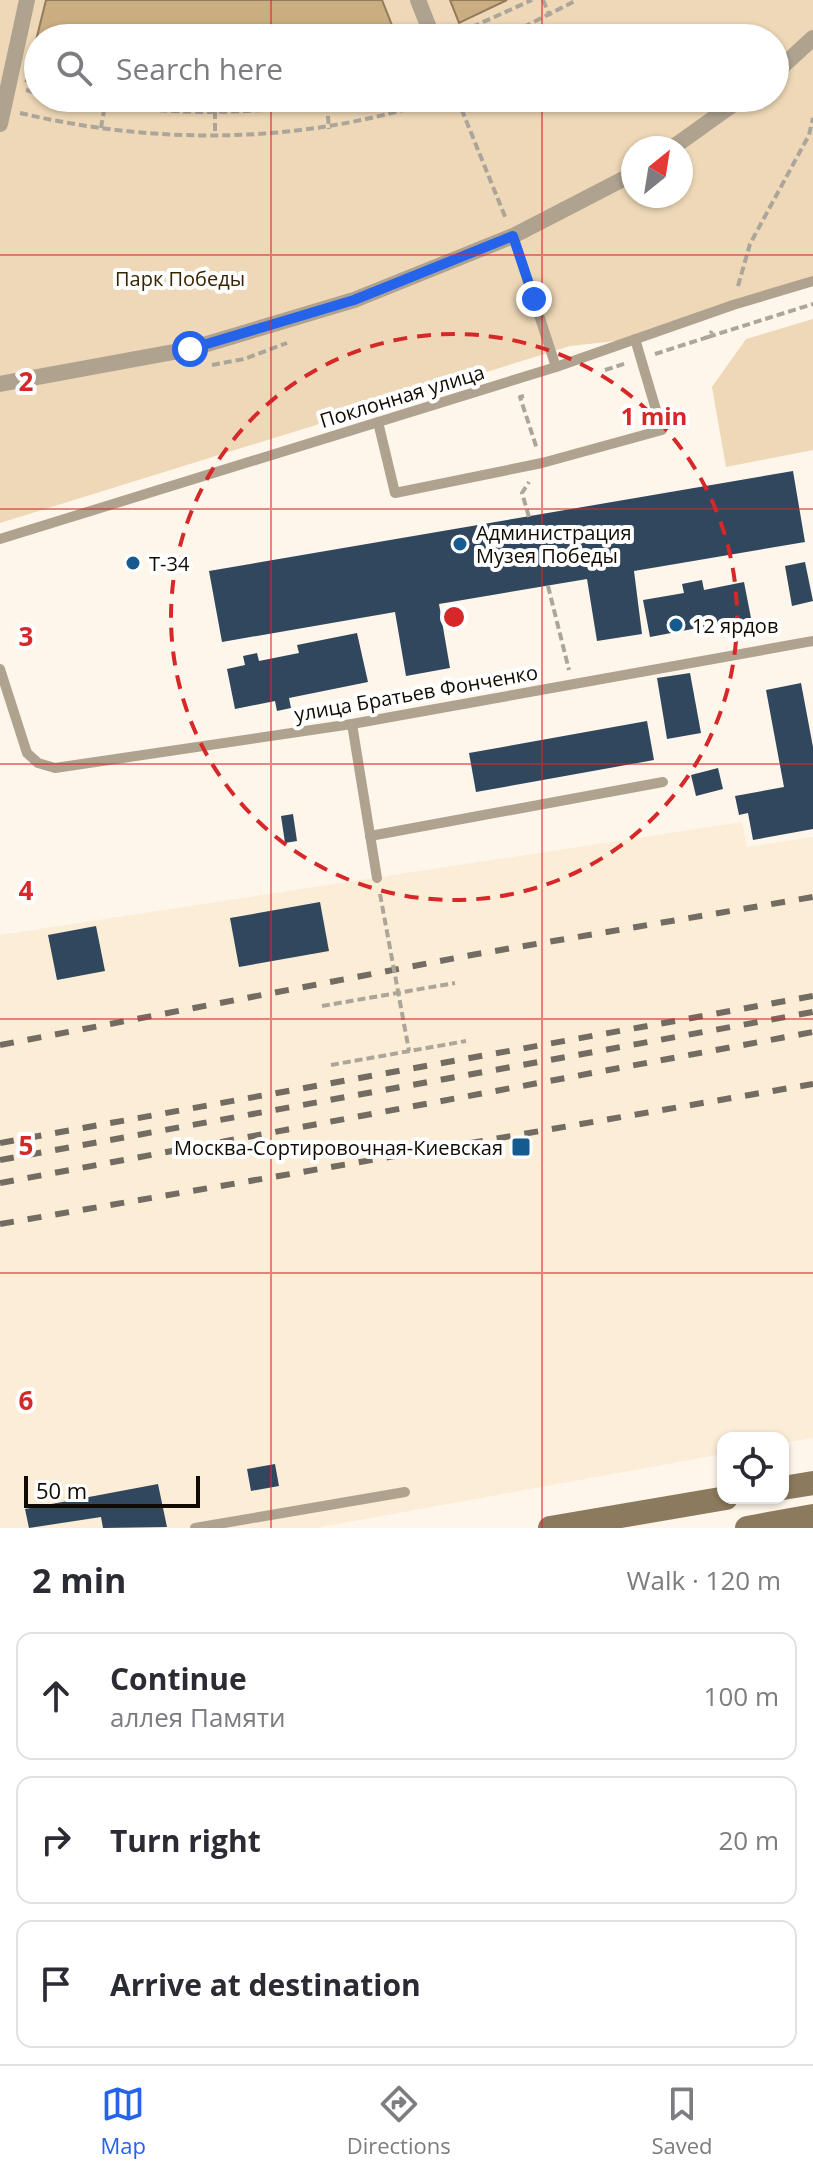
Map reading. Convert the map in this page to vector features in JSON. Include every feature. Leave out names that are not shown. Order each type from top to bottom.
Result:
[{"type":"main road","points":[[789,1487],[813,1483]]},
{"type":"main road","points":[[550,1528],[717,1500]]},
{"type":"main road","points":[[747,1528],[813,1516]]},
{"type":"street","points":[[2,117],[27,0]]},
{"type":"street","points":[[418,0],[427,24]]},
{"type":"street","points":[[789,60],[813,38]]},
{"type":"street","points":[[689,136],[722,112]]},
{"type":"street","points":[[0,384],[190,349],[354,300],[513,236],[621,180]]},
{"type":"lane","points":[[513,236],[556,367]]},
{"type":"lane","name":"Поклонная улица","points":[[0,539],[556,367],[733,305],[813,281]]},
{"type":"lane","points":[[378,422],[395,493],[542,463],[662,430],[635,339]]},
{"type":"lane","name":"улица Братьев Фонченко","points":[[0,669],[27,753],[38,763],[55,768],[352,724],[813,641]]},
{"type":"lane","points":[[352,724],[377,878]]},
{"type":"lane","points":[[370,836],[663,782]]},
{"type":"lane","points":[[195,1528],[405,1492]]},
{"type":"path","points":[[478,24],[532,0]]},
{"type":"path","points":[[543,0],[550,16]]},
{"type":"path","points":[[533,24],[577,0]]},
{"type":"path","points":[[101,128],[104,112]]},
{"type":"path","points":[[215,112],[215,136]]},
{"type":"path","points":[[328,112],[329,129]]},
{"type":"path","points":[[2,117],[215,136],[329,129],[401,112]]},
{"type":"path","points":[[463,112],[513,236]]},
{"type":"path","points":[[708,337],[733,305],[750,244],[809,135],[813,118]]},
{"type":"path","points":[[639,359],[813,304]]},
{"type":"path","points":[[522,493],[529,517]]},
{"type":"path","points":[[548,586],[573,684]]},
{"type":"path","points":[[380,894],[409,1051]]},
{"type":"path","points":[[322,1006],[455,983]]},
{"type":"path","points":[[331,1065],[466,1041]]},
{"type":"shaded area","points":[[46,0],[382,0],[391,24],[40,24]]},
{"type":"shaded area","points":[[450,0],[507,0],[459,23]]},
{"type":"shaded area","points":[[742,822],[747,847],[813,837],[813,1438],[789,1442],[789,1432],[717,1432],[717,1455],[316,1528],[0,1528],[0,935]]},
{"type":"green space","name":"Парк Победы","points":[[0,0],[813,0],[813,282],[635,339],[570,346],[0,523]]},
{"type":"green space","points":[[813,319],[813,450],[726,467],[712,387],[746,339]]},
{"type":"building","points":[[793,471],[805,542],[634,571],[642,634],[597,641],[587,579],[439,604],[450,668],[406,676],[395,612],[222,642],[209,571]]},
{"type":"building","points":[[805,562],[813,601],[792,606],[785,566]]},
{"type":"building","points":[[702,580],[704,590],[744,582],[751,618],[650,637],[643,600],[684,593],[682,584]]},
{"type":"building","points":[[357,633],[368,682],[289,698],[291,708],[277,711],[275,701],[235,709],[227,669],[245,665],[243,656],[257,653],[259,661],[299,653],[297,645]]},
{"type":"building","points":[[690,673],[701,733],[667,739],[657,678]]},
{"type":"building","points":[[801,683],[813,747],[813,829],[753,840],[748,813],[739,815],[735,796],[784,787],[766,690]]},
{"type":"building","points":[[647,721],[654,760],[476,792],[469,753]]},
{"type":"building","points":[[718,768],[723,789],[696,796],[691,775]]},
{"type":"building","points":[[293,814],[297,841],[285,843],[281,816]]},
{"type":"building","points":[[320,902],[329,951],[239,967],[230,918]]},
{"type":"building","points":[[96,926],[105,971],[57,980],[48,935]]},
{"type":"building","points":[[275,1464],[279,1486],[251,1491],[247,1469]]},
{"type":"building","points":[[158,1484],[167,1527],[103,1528],[101,1517],[29,1528],[25,1509]]},
{"type":"railway","points":[[0,1045],[477,954],[813,897]]},
{"type":"railway","points":[[0,1143],[813,996]]},
{"type":"railway","points":[[0,1160],[813,1012]]},
{"type":"railway","points":[[0,1183],[813,1032]]},
{"type":"railway","points":[[0,1224],[813,1084]]},
{"type":"place","name":"Администрация Музея Победы","points":[[460,544]]},
{"type":"place","name":"Т-34","points":[[133,563]]},
{"type":"place","name":"12 ярдов","points":[[676,625]]},
{"type":"place","name":"Москва-Сортировочная-Киевская","points":[[521,1147]]},
{"type":"route","points":[[190,349],[354,300],[513,236],[534,299]]}]
